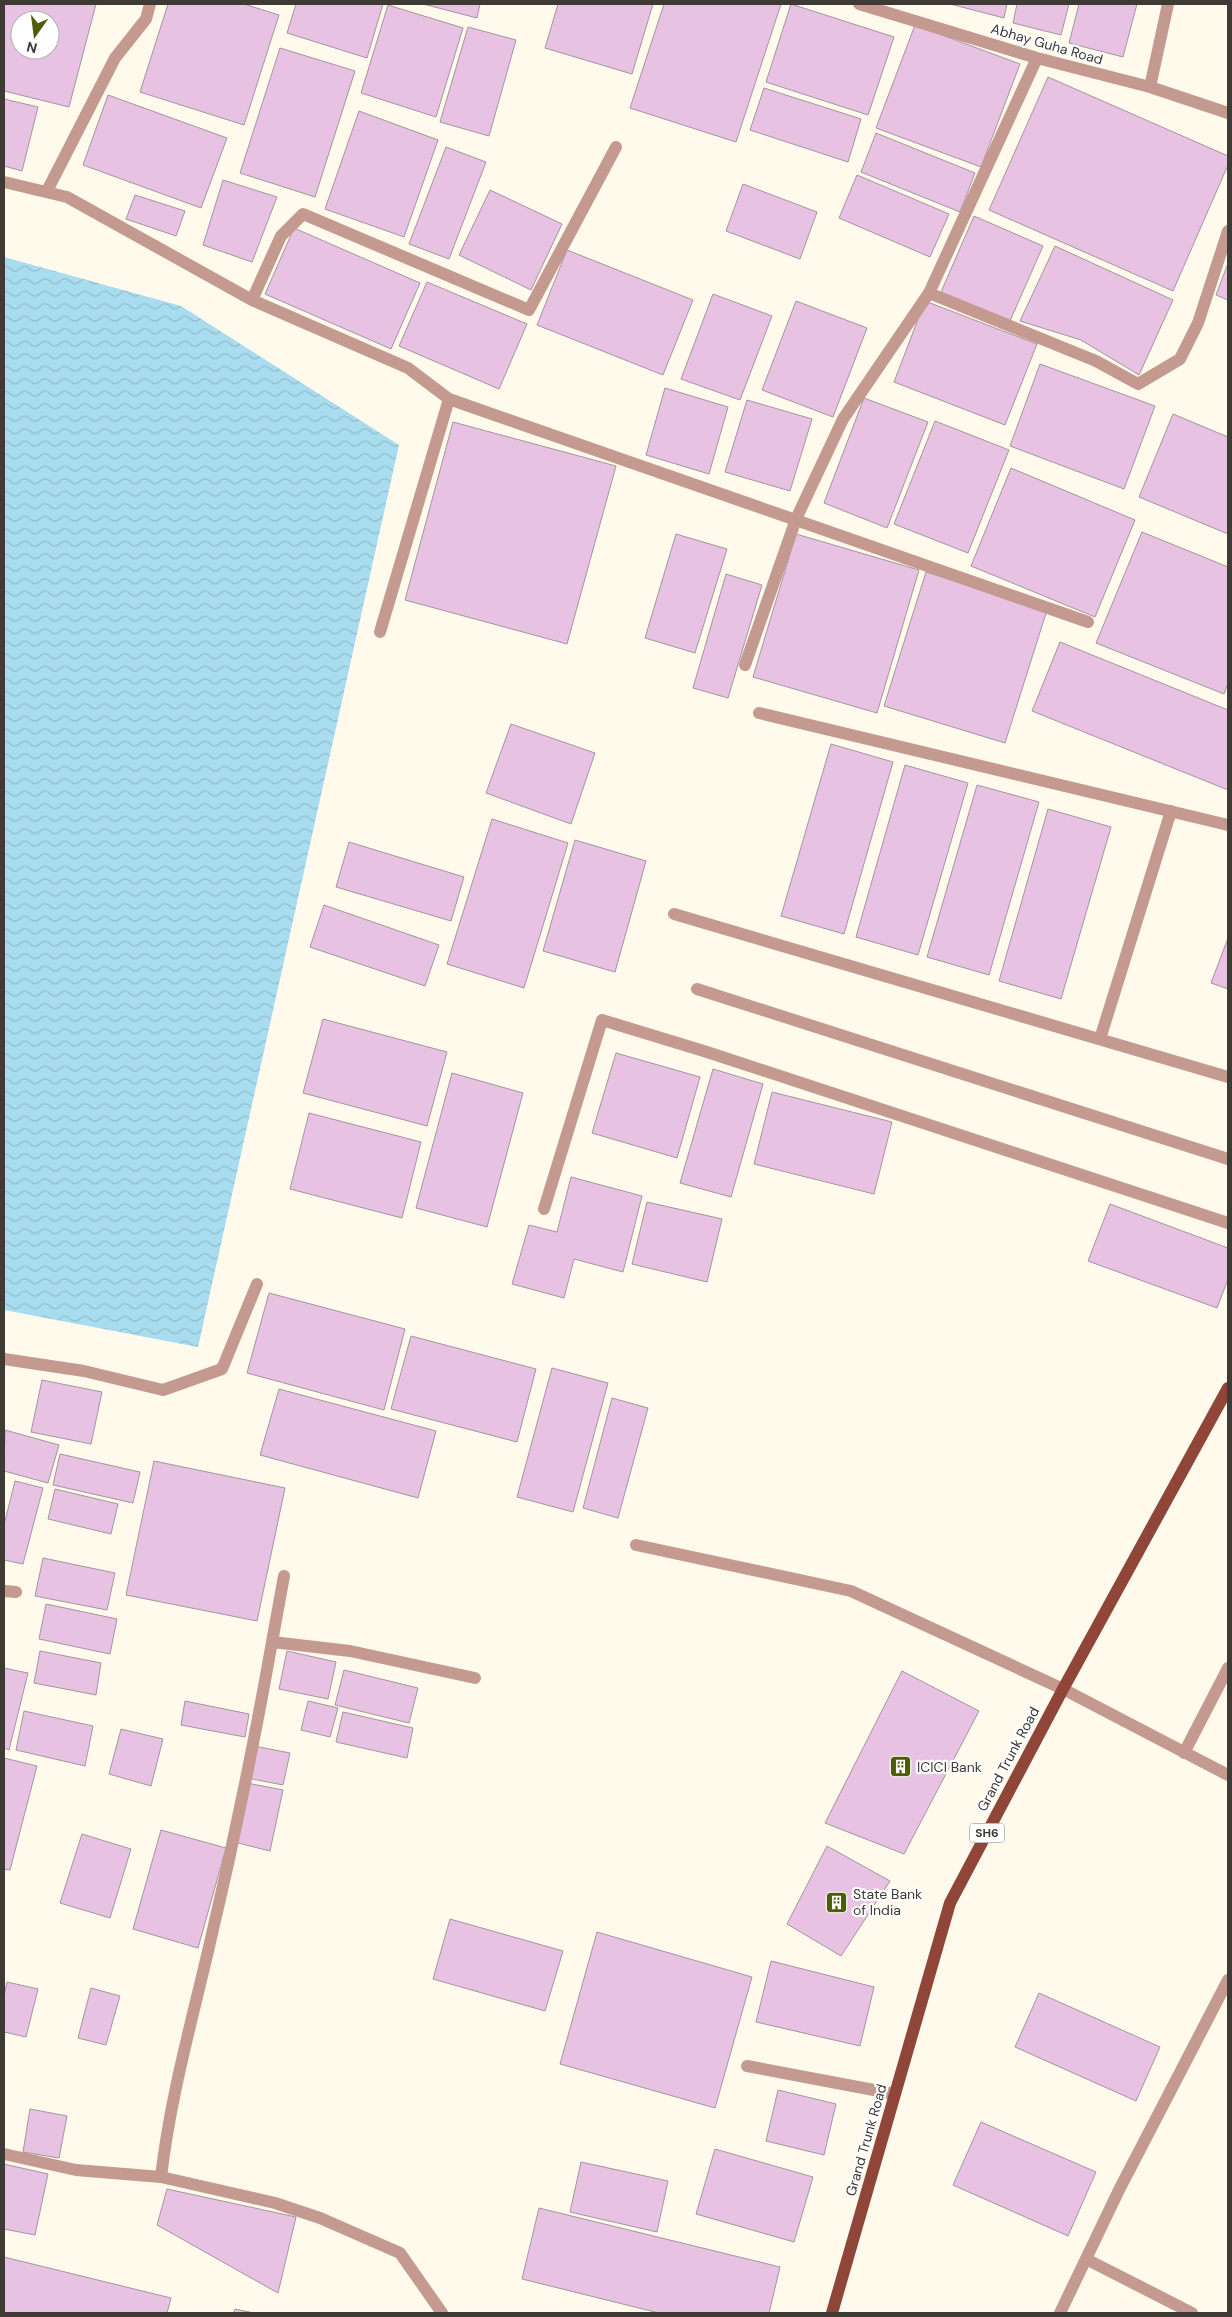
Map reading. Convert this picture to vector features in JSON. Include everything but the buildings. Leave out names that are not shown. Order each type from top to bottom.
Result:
[{"type":"main road","name":"Grand Trunk Road","points":[[832,2313],[950,1903],[1063,1689],[1228,1388]]},
{"type":"street","points":[[47,191],[115,58],[146,19],[150,4]]},
{"type":"street","name":"Abhay Guha Road","points":[[859,4],[1036,58],[1150,87],[1228,113]]},
{"type":"street","points":[[1150,87],[1168,4]]},
{"type":"street","points":[[745,665],[796,519],[843,419],[929,293],[1036,58]]},
{"type":"street","points":[[252,300],[281,236],[303,214],[529,310],[616,147]]},
{"type":"street","points":[[4,182],[67,197],[252,300],[408,368],[450,398],[1088,622]]},
{"type":"street","points":[[929,293],[1096,361],[1138,384],[1180,359],[1198,323],[1228,231]]},
{"type":"street","points":[[380,632],[450,398]]},
{"type":"street","points":[[759,713],[1228,825]]},
{"type":"street","points":[[1100,1039],[1171,811]]},
{"type":"street","points":[[674,914],[1228,1077]]},
{"type":"street","points":[[696,989],[1228,1159]]},
{"type":"street","points":[[544,1209],[602,1020],[754,1067],[1228,1223]]},
{"type":"street","points":[[4,1359],[84,1371],[163,1390],[222,1369],[257,1284]]},
{"type":"street","points":[[636,1545],[851,1592],[1063,1689],[1228,1775]]},
{"type":"street","points":[[161,2177],[166,2131],[210,1946],[259,1717],[284,1576]]},
{"type":"street","points":[[272,1642],[350,1651],[476,1678]]},
{"type":"street","points":[[1184,1752],[1228,1668]]},
{"type":"street","points":[[1060,2313],[1086,2258],[1228,1980]]},
{"type":"street","points":[[747,2066],[895,2094]]},
{"type":"street","points":[[4,2154],[76,2170],[161,2177],[275,2203],[320,2218],[400,2253],[442,2313]]},
{"type":"street","points":[[1086,2258],[1192,2313]]},
{"type":"water","points":[[4,257],[181,306],[399,445],[198,1347],[4,1310]]},
{"type":"place","name":"ICICI Bank","points":[[901,1767]]},
{"type":"place","name":"State Bank of India","points":[[837,1902]]}]
